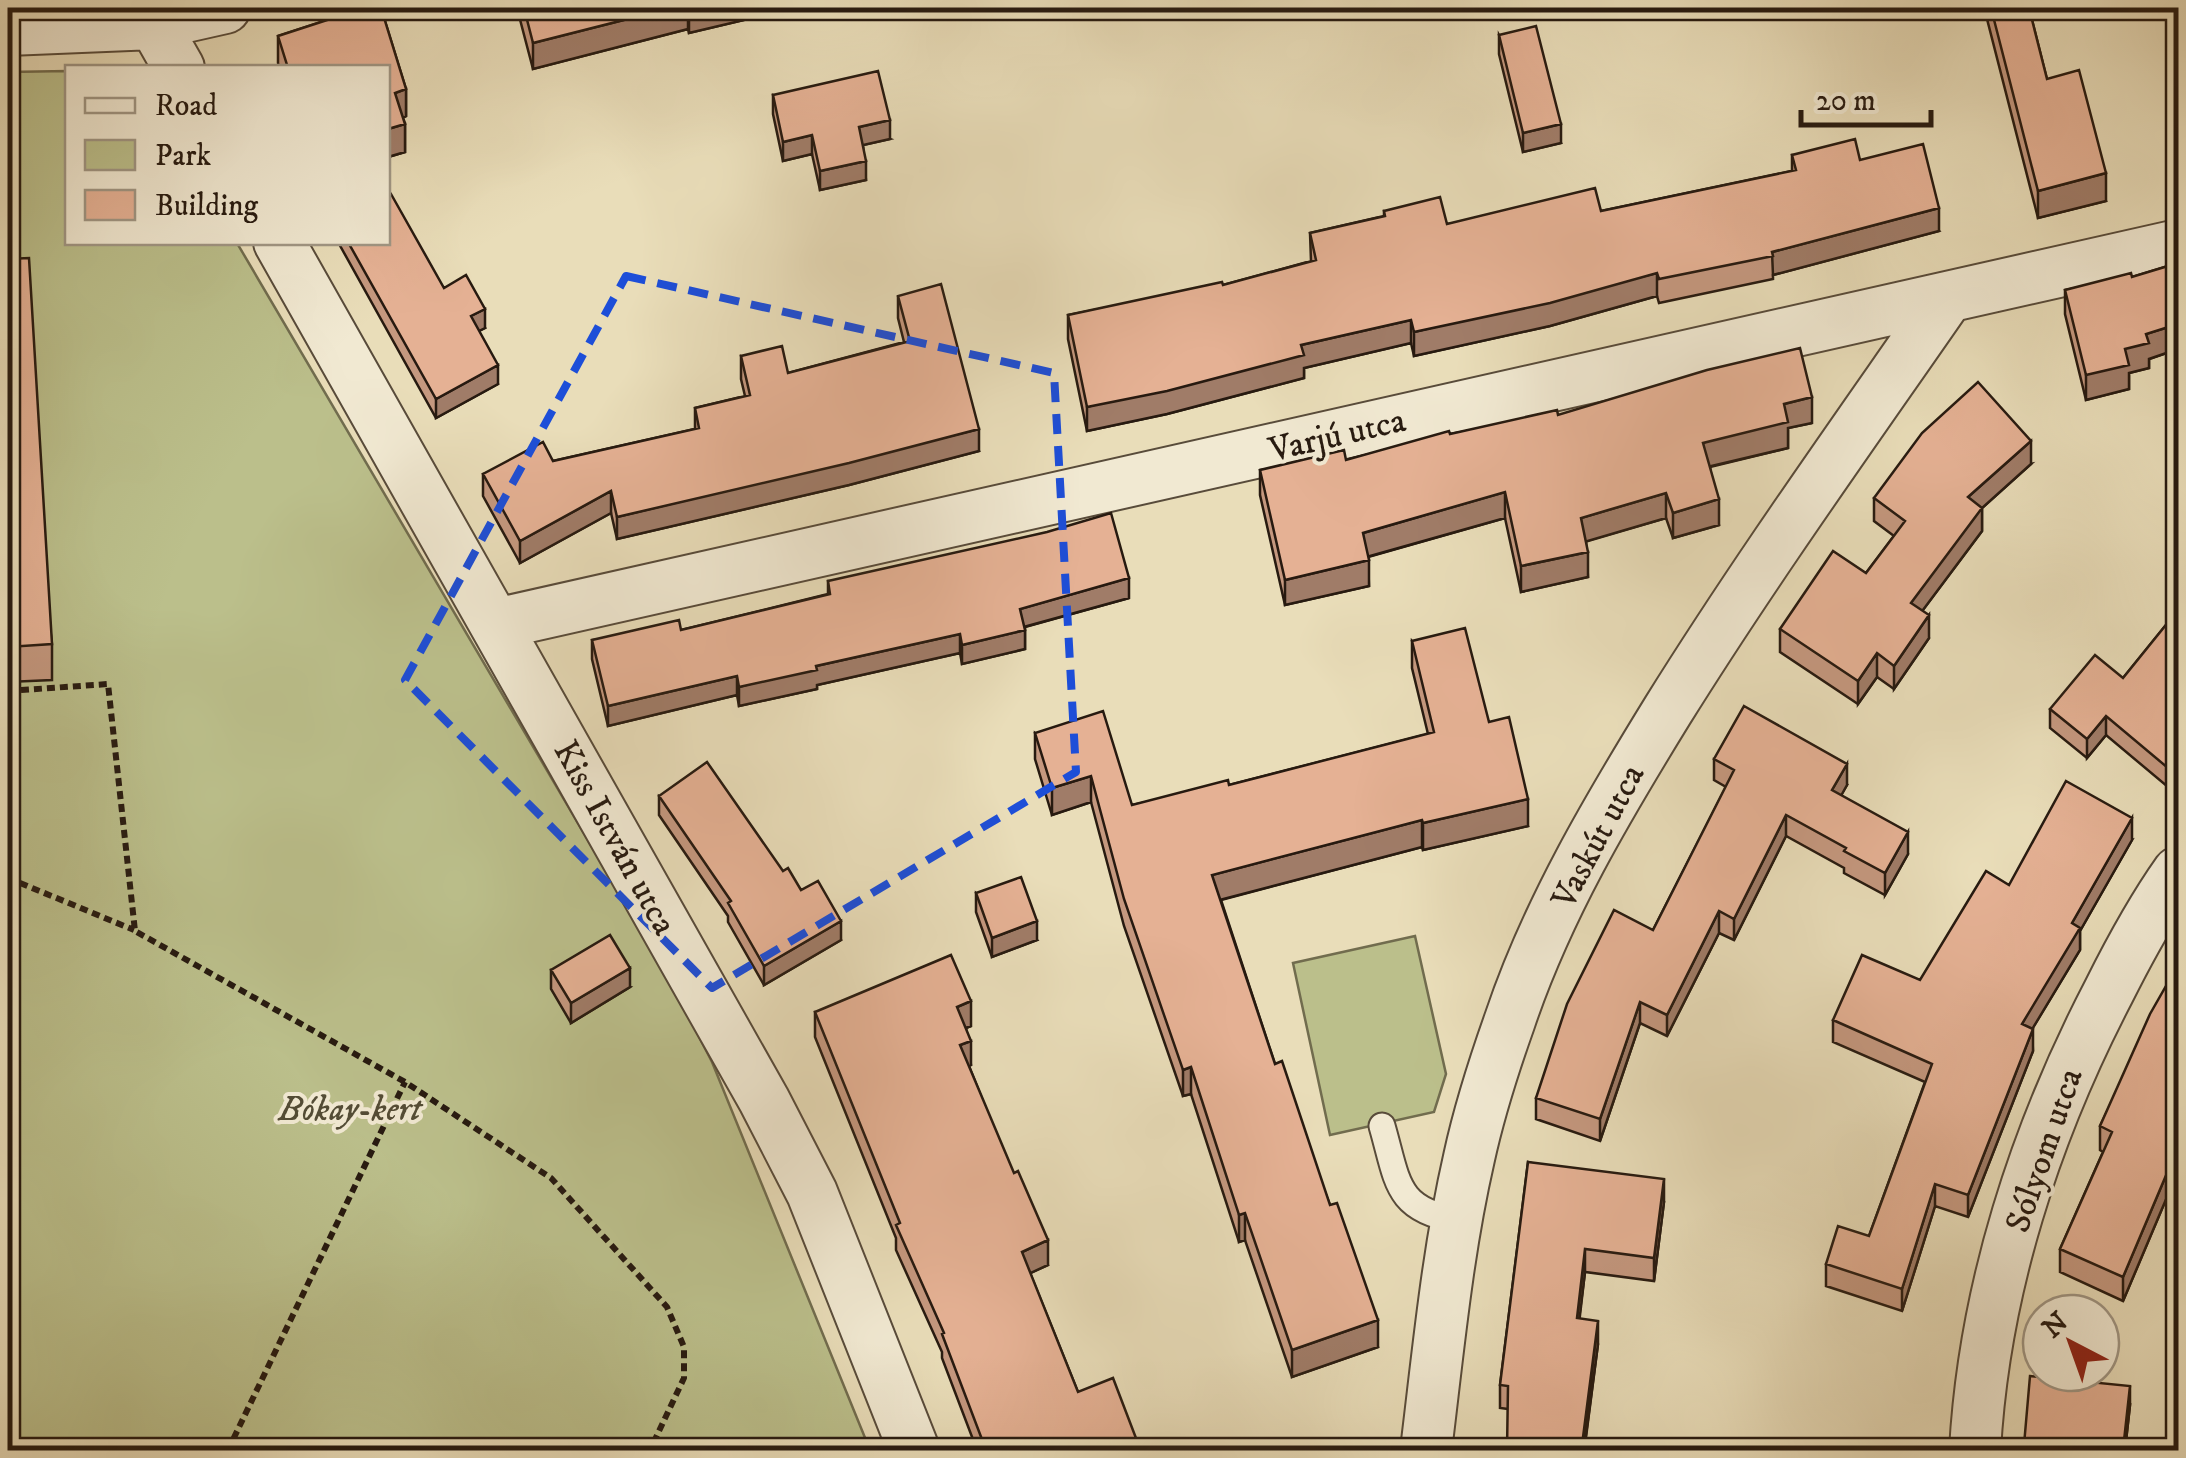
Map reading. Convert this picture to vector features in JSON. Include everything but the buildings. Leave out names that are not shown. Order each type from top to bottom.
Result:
[{"type":"street","points":[[8,30],[225,8]]},
{"type":"street","points":[[153,16],[178,65]]},
{"type":"street","name":"Varjú utca","points":[[496,624],[2178,244]]},
{"type":"street","name":"Kiss István utca","points":[[280,245],[764,1100],[812,1193],[914,1450]]},
{"type":"street","name":"Vaskút utca","points":[[1426,1450],[1468,1160],[1511,1018],[1540,941],[1584,852],[1722,623],[1948,297]]},
{"type":"street","name":"Sólyom utca","points":[[1975,1450],[1988,1329],[2020,1205],[2070,1066],[2150,912],[2178,872]]},
{"type":"lane","points":[[1382,1126],[1406,1197],[1431,1216],[1458,1220]]},
{"type":"path","points":[[8,691],[108,684],[135,931]]},
{"type":"path","points":[[8,878],[135,931],[405,1082],[551,1178],[667,1308],[684,1346],[684,1378],[650,1450]]},
{"type":"path","points":[[228,1450],[405,1082]]},
{"type":"highlighted area","points":[[626,276],[1054,373],[1076,772],[712,988],[405,680]]},
{"type":"green space","name":"Bókay-kert","points":[[65,71],[65,245],[238,245],[669,978],[712,1062],[870,1450],[8,1450],[8,72]]},
{"type":"green space","points":[[1415,936],[1446,1074],[1434,1112],[1330,1135],[1293,963]]}]
